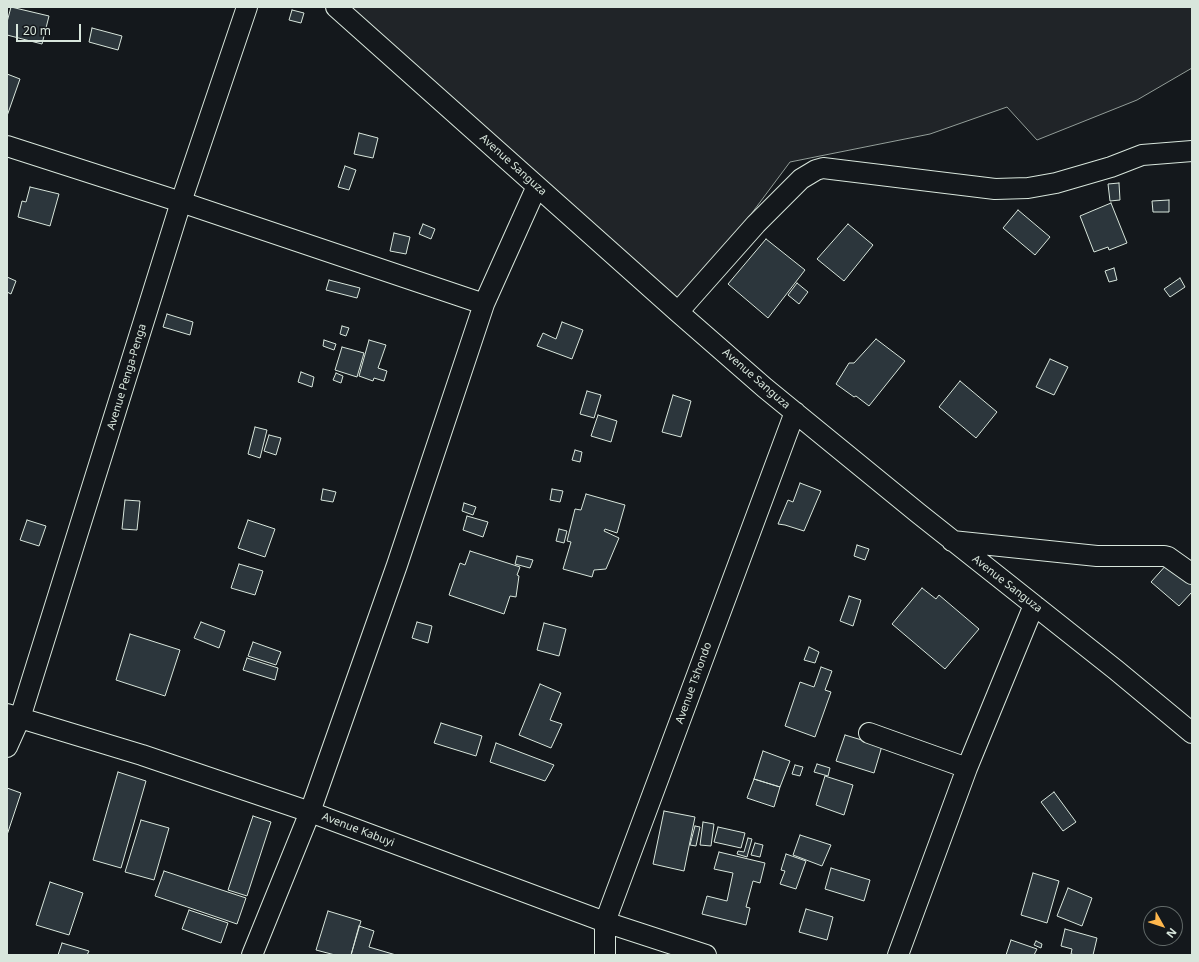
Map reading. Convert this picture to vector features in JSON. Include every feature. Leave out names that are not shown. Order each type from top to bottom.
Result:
[{"type":"street","name":"Avenue Penga-Penga","points":[[7,747],[13,716],[181,202],[247,7]]},
{"type":"street","name":"Avenue Sanguza","points":[[336,7],[765,388],[952,541],[1116,670],[1192,733]]},
{"type":"street","points":[[7,146],[181,202],[484,304]]},
{"type":"street","points":[[678,312],[756,224],[801,179],[816,170],[823,168],[995,190],[1028,188],[1056,183],[1111,167],[1142,155],[1192,151]]},
{"type":"street","points":[[252,955],[310,812],[397,565],[484,304],[537,186]]},
{"type":"street","name":"Avenue Tshondo","points":[[605,955],[605,922],[795,412]]},
{"type":"street","points":[[952,541],[1097,556],[1164,556],[1168,557],[1192,574]]},
{"type":"street","points":[[898,955],[967,768],[1034,605]]},
{"type":"street","name":"Avenue Kabuyi","points":[[13,716],[142,755],[310,812],[605,922],[706,955]]},
{"type":"street","points":[[869,733],[967,768]]},
{"type":"shaded area","points":[[336,7],[1192,7],[1192,68],[1137,100],[1037,140],[1007,107],[930,134],[790,162],[678,312]]},
{"type":"building","points":[[11,7],[49,16],[42,44],[7,35],[7,22]]},
{"type":"building","points":[[292,10],[304,13],[301,23],[289,20]]},
{"type":"building","points":[[92,28],[122,36],[118,50],[89,42]]},
{"type":"building","points":[[7,74],[20,79],[7,116]]},
{"type":"building","points":[[359,133],[378,138],[373,158],[354,154]]},
{"type":"building","points":[[345,166],[356,170],[349,190],[338,187]]},
{"type":"building","points":[[1119,183],[1120,200],[1110,201],[1108,184]]},
{"type":"building","points":[[30,187],[59,194],[50,226],[18,217],[22,201],[26,202]]},
{"type":"building","points":[[1169,200],[1169,212],[1153,212],[1152,201]]},
{"type":"building","points":[[1111,203],[1127,243],[1109,250],[1108,247],[1094,252],[1080,216]]},
{"type":"building","points":[[1018,210],[1050,237],[1035,255],[1003,228]]},
{"type":"building","points":[[423,224],[435,229],[431,239],[419,234]]},
{"type":"building","points":[[848,224],[873,245],[844,281],[817,259]]},
{"type":"building","points":[[394,233],[410,237],[406,254],[390,251]]},
{"type":"building","points":[[766,239],[805,270],[768,318],[728,284]]},
{"type":"building","points":[[1114,268],[1117,280],[1109,282],[1105,271]]},
{"type":"building","points":[[7,277],[16,281],[11,294],[7,292]]},
{"type":"building","points":[[1180,278],[1185,287],[1170,297],[1164,289]]},
{"type":"building","points":[[329,280],[360,288],[357,298],[326,290]]},
{"type":"building","points":[[797,283],[808,292],[799,304],[788,295]]},
{"type":"building","points":[[167,314],[193,322],[190,335],[163,327]]},
{"type":"building","points":[[562,322],[583,330],[572,359],[537,346],[543,333],[556,339]]},
{"type":"building","points":[[342,326],[349,328],[346,336],[340,334]]},
{"type":"building","points":[[876,339],[905,361],[869,406],[836,384],[849,363],[854,363]]},
{"type":"building","points":[[324,340],[336,344],[334,350],[323,346]]},
{"type":"building","points":[[369,340],[386,345],[378,368],[387,371],[384,381],[374,378],[373,381],[359,376]]},
{"type":"building","points":[[342,347],[364,353],[357,377],[335,370]]},
{"type":"building","points":[[1050,359],[1068,367],[1054,395],[1036,387]]},
{"type":"building","points":[[301,372],[314,377],[312,387],[298,382]]},
{"type":"building","points":[[336,373],[343,376],[341,383],[333,380]]},
{"type":"building","points":[[960,381],[997,412],[976,438],[939,407]]},
{"type":"building","points":[[587,391],[601,395],[594,418],[580,414]]},
{"type":"building","points":[[673,395],[691,401],[681,437],[662,432]]},
{"type":"building","points":[[598,415],[617,421],[611,442],[591,436]]},
{"type":"building","points":[[255,427],[267,430],[260,458],[248,454]]},
{"type":"building","points":[[269,435],[281,438],[276,455],[264,451]]},
{"type":"building","points":[[575,450],[582,452],[580,462],[572,460]]},
{"type":"building","points":[[800,483],[821,491],[804,531],[778,524],[788,500],[793,502]]},
{"type":"building","points":[[323,489],[336,492],[333,502],[321,500]]},
{"type":"building","points":[[552,489],[563,491],[560,502],[550,500]]},
{"type":"building","points":[[586,494],[625,505],[617,533],[605,529],[604,531],[619,538],[606,569],[594,570],[592,577],[563,569],[571,542],[567,541],[575,509],[581,510]]},
{"type":"building","points":[[125,500],[140,501],[137,530],[122,529]]},
{"type":"building","points":[[464,503],[476,507],[473,515],[462,511]]},
{"type":"building","points":[[467,516],[488,522],[483,537],[463,530]]},
{"type":"building","points":[[27,520],[46,526],[39,546],[20,540]]},
{"type":"building","points":[[248,520],[275,529],[265,557],[238,548]]},
{"type":"building","points":[[559,529],[567,531],[564,543],[556,541]]},
{"type":"building","points":[[857,545],[869,549],[865,560],[854,556]]},
{"type":"building","points":[[470,551],[520,567],[517,575],[519,576],[516,597],[510,596],[504,614],[449,595],[460,563],[465,565]]},
{"type":"building","points":[[517,556],[533,560],[530,568],[515,564]]},
{"type":"building","points":[[1168,563],[1192,585],[1192,592],[1179,606],[1151,582]]},
{"type":"building","points":[[239,564],[263,571],[255,595],[231,588]]},
{"type":"building","points":[[922,588],[936,599],[939,595],[979,629],[945,669],[892,624]]},
{"type":"building","points":[[849,596],[861,600],[853,626],[840,621]]},
{"type":"building","points":[[201,622],[225,631],[219,648],[194,638]]},
{"type":"building","points":[[417,622],[432,626],[428,643],[412,638]]},
{"type":"building","points":[[544,623],[566,629],[559,656],[537,650]]},
{"type":"building","points":[[130,634],[180,650],[165,696],[116,680]]},
{"type":"building","points":[[253,642],[281,652],[276,665],[248,656]]},
{"type":"building","points":[[809,647],[819,652],[815,663],[804,660]]},
{"type":"building","points":[[247,658],[278,668],[275,680],[243,670]]},
{"type":"building","points":[[821,667],[832,671],[825,690],[831,692],[815,737],[785,726],[800,682],[814,687]]},
{"type":"building","points":[[540,684],[561,693],[550,720],[562,724],[551,748],[519,735]]},
{"type":"building","points":[[441,723],[482,736],[476,756],[434,743]]},
{"type":"building","points":[[845,735],[882,746],[874,773],[836,761]]},
{"type":"building","points":[[496,743],[554,765],[545,781],[490,762]]},
{"type":"building","points":[[763,751],[790,761],[780,787],[754,779]]},
{"type":"building","points":[[817,764],[830,768],[828,776],[814,772]]},
{"type":"building","points":[[795,765],[803,767],[800,776],[792,774]]},
{"type":"building","points":[[118,772],[146,781],[121,868],[93,860]]},
{"type":"building","points":[[825,776],[853,785],[844,815],[816,805]]},
{"type":"building","points":[[754,779],[780,787],[774,807],[747,798]]},
{"type":"building","points":[[7,788],[21,793],[7,835]]},
{"type":"building","points":[[1054,792],[1076,822],[1063,831],[1041,802]]},
{"type":"building","points":[[664,811],[695,817],[684,871],[653,864]]},
{"type":"building","points":[[253,816],[271,822],[247,896],[228,890]]},
{"type":"building","points":[[141,820],[169,828],[154,880],[125,872]]},
{"type":"building","points":[[703,822],[714,824],[711,846],[700,845]]},
{"type":"building","points":[[695,826],[700,827],[696,846],[690,845]]},
{"type":"building","points":[[718,827],[745,833],[741,848],[714,842]]},
{"type":"building","points":[[800,835],[831,845],[822,866],[793,855]]},
{"type":"building","points":[[748,838],[752,839],[747,857],[737,854],[738,851],[744,852]]},
{"type":"building","points":[[755,843],[763,845],[760,857],[751,855]]},
{"type":"building","points":[[719,852],[765,863],[760,883],[753,881],[746,907],[750,908],[746,925],[702,914],[707,896],[727,901],[733,873],[714,869]]},
{"type":"building","points":[[786,854],[806,861],[796,889],[780,884],[785,871],[781,870]]},
{"type":"building","points":[[831,868],[870,880],[864,901],[825,889]]},
{"type":"building","points":[[164,871],[246,898],[237,924],[155,896]]},
{"type":"building","points":[[1033,873],[1059,881],[1047,923],[1021,915]]},
{"type":"building","points":[[50,882],[83,893],[69,935],[36,925]]},
{"type":"building","points":[[1068,888],[1092,898],[1082,926],[1057,916]]},
{"type":"building","points":[[806,909],[833,917],[827,940],[799,932]]},
{"type":"building","points":[[189,910],[228,923],[221,943],[182,929]]},
{"type":"building","points":[[328,911],[361,921],[351,955],[335,955],[316,950]]},
{"type":"building","points":[[359,926],[374,931],[369,947],[396,955],[351,955]]},
{"type":"building","points":[[1065,929],[1097,938],[1093,955],[1071,954],[1072,949],[1061,946]]},
{"type":"building","points":[[1011,940],[1037,949],[1034,955],[1006,955]]},
{"type":"building","points":[[1036,941],[1042,944],[1041,948],[1034,945]]},
{"type":"building","points":[[62,943],[89,951],[87,955],[58,955]]}]
